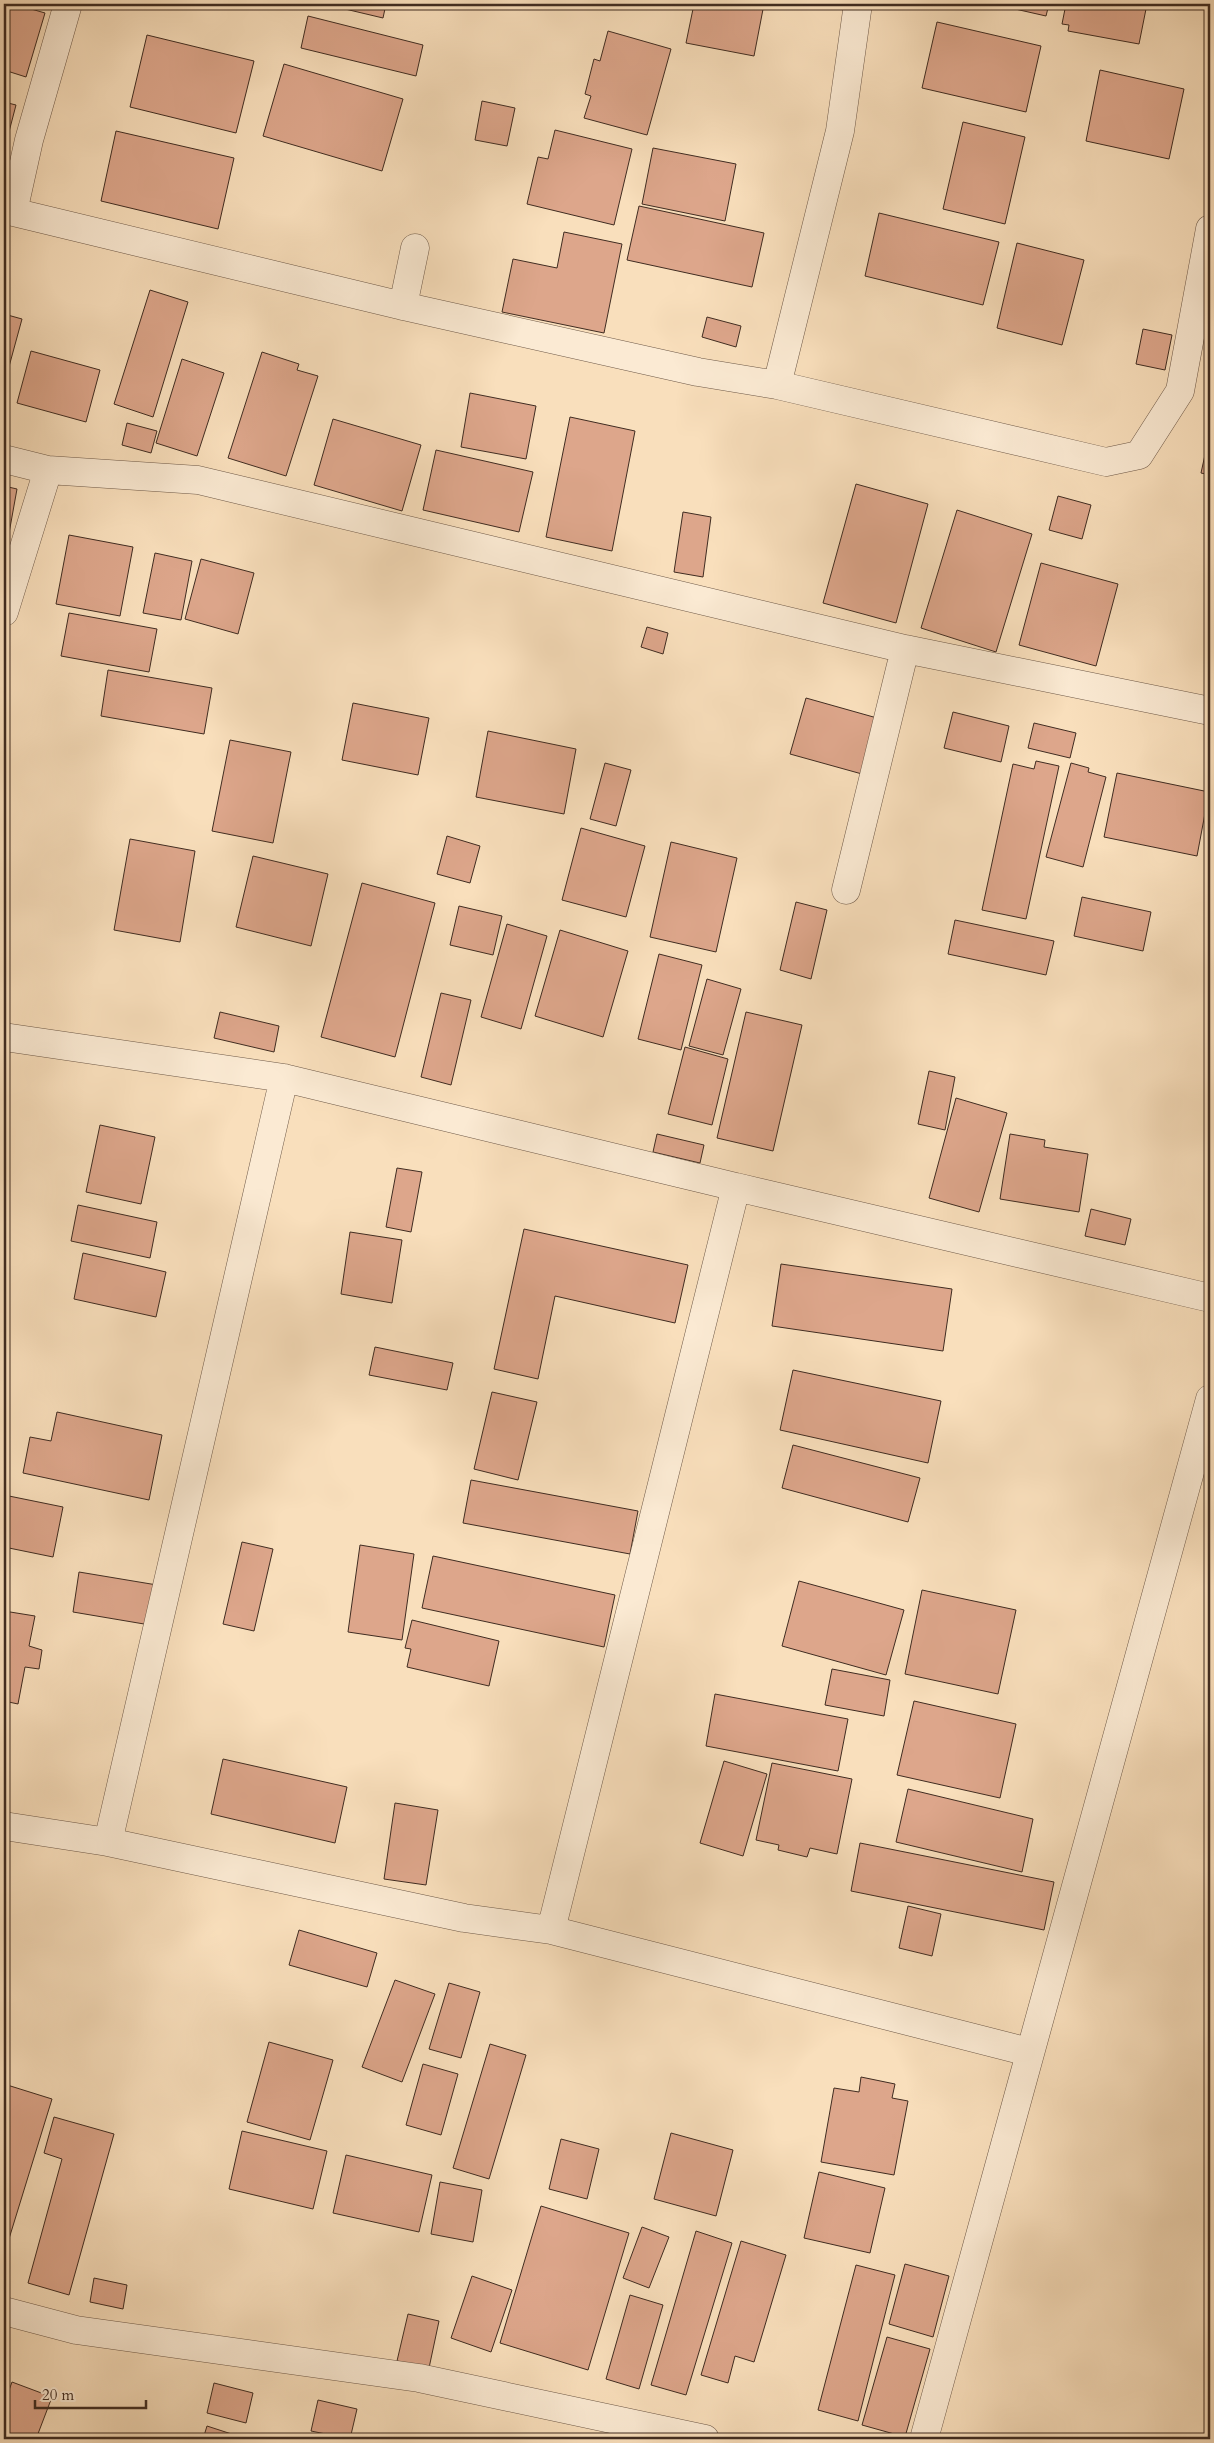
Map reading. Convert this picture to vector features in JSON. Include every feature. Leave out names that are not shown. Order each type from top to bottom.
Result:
[{"type":"street","points":[[68,4],[8,211],[403,306],[698,372],[777,385],[1106,462],[1139,455],[1180,392],[1210,229]]},
{"type":"street","points":[[777,385],[840,131],[858,4]]},
{"type":"street","points":[[403,306],[415,248]]},
{"type":"street","points":[[4,459],[48,470],[198,480],[905,649],[1210,711]]},
{"type":"street","points":[[4,612],[48,470]]},
{"type":"street","points":[[846,890],[905,649]]},
{"type":"street","points":[[4,1037],[284,1078],[1210,1298]]},
{"type":"street","points":[[108,1842],[284,1078]]},
{"type":"street","points":[[551,1930],[736,1186]]},
{"type":"street","points":[[924,2439],[1210,1398]]},
{"type":"street","points":[[4,1826],[108,1842],[464,1918],[551,1930],[1029,2052]]},
{"type":"street","points":[[4,2311],[76,2330],[420,2378],[705,2439]]},
{"type":"building","points":[[4,4],[14,4],[45,13],[26,77],[4,70]]},
{"type":"building","points":[[324,4],[386,4],[383,18]]},
{"type":"building","points":[[694,4],[764,4],[754,56],[686,43]]},
{"type":"building","points":[[993,4],[1049,4],[1046,16]]},
{"type":"building","points":[[1066,4],[1147,4],[1139,44],[1068,31],[1069,25],[1062,24]]},
{"type":"building","points":[[308,16],[423,45],[416,76],[301,48]]},
{"type":"building","points":[[937,22],[1041,46],[1026,112],[922,88]]},
{"type":"building","points":[[608,31],[671,49],[647,135],[584,118],[591,96],[585,94],[594,59],[600,61]]},
{"type":"building","points":[[147,35],[254,61],[236,133],[130,107]]},
{"type":"building","points":[[284,64],[403,99],[382,171],[263,136]]},
{"type":"building","points":[[1100,70],[1184,89],[1169,159],[1086,141]]},
{"type":"building","points":[[482,101],[515,108],[507,146],[475,140]]},
{"type":"building","points":[[4,102],[16,105],[4,151]]},
{"type":"building","points":[[963,122],[1025,137],[1005,224],[943,209]]},
{"type":"building","points":[[555,130],[632,149],[614,225],[527,204],[538,157],[548,159]]},
{"type":"building","points":[[116,131],[234,158],[218,229],[101,201]]},
{"type":"building","points":[[653,148],[736,164],[725,221],[642,204]]},
{"type":"building","points":[[639,206],[764,233],[752,287],[627,260]]},
{"type":"building","points":[[879,213],[999,242],[983,305],[865,276]]},
{"type":"building","points":[[564,232],[622,244],[604,333],[502,312],[513,259],[557,268]]},
{"type":"building","points":[[1017,243],[1084,260],[1062,345],[997,328]]},
{"type":"building","points":[[150,290],[188,302],[153,417],[114,404]]},
{"type":"building","points":[[4,314],[22,319],[4,385]]},
{"type":"building","points":[[707,317],[741,326],[736,347],[702,337]]},
{"type":"building","points":[[1143,329],[1172,335],[1165,370],[1136,364]]},
{"type":"building","points":[[31,351],[100,370],[86,422],[17,403]]},
{"type":"building","points":[[262,352],[299,364],[297,370],[318,376],[286,476],[228,458]]},
{"type":"building","points":[[182,359],[224,373],[197,456],[156,443]]},
{"type":"building","points":[[470,393],[536,406],[526,459],[461,447]]},
{"type":"building","points":[[570,417],[635,431],[612,551],[546,537]]},
{"type":"building","points":[[333,419],[421,445],[402,511],[314,485]]},
{"type":"building","points":[[127,423],[157,431],[151,453],[122,445]]},
{"type":"building","points":[[1210,432],[1210,475],[1201,473]]},
{"type":"building","points":[[436,450],[533,472],[519,532],[423,510]]},
{"type":"building","points":[[856,484],[928,504],[896,623],[823,603]]},
{"type":"building","points":[[4,486],[17,489],[4,561]]},
{"type":"building","points":[[1058,496],[1091,505],[1082,539],[1049,530]]},
{"type":"building","points":[[957,510],[1032,534],[996,652],[921,628]]},
{"type":"building","points":[[683,512],[711,517],[703,577],[674,572]]},
{"type":"building","points":[[69,535],[133,547],[120,616],[56,604]]},
{"type":"building","points":[[155,553],[192,561],[181,620],[143,613]]},
{"type":"building","points":[[201,559],[254,573],[238,634],[185,619]]},
{"type":"building","points":[[1041,563],[1118,584],[1096,666],[1019,645]]},
{"type":"building","points":[[69,613],[157,629],[149,672],[61,656]]},
{"type":"building","points":[[647,627],[668,633],[663,654],[641,647]]},
{"type":"building","points":[[108,670],[212,688],[204,734],[101,716]]},
{"type":"building","points":[[806,698],[877,718],[862,774],[790,754]]},
{"type":"building","points":[[353,703],[429,718],[418,775],[342,760]]},
{"type":"building","points":[[953,712],[1009,726],[1001,762],[944,748]]},
{"type":"building","points":[[1034,723],[1076,733],[1070,758],[1028,748]]},
{"type":"building","points":[[488,731],[576,749],[564,814],[476,797]]},
{"type":"building","points":[[230,740],[291,752],[273,843],[212,831]]},
{"type":"building","points":[[1036,761],[1059,766],[1026,919],[982,910],[1013,764],[1034,769]]},
{"type":"building","points":[[605,763],[631,770],[616,826],[590,819]]},
{"type":"building","points":[[1071,763],[1089,768],[1088,772],[1106,777],[1083,867],[1046,857]]},
{"type":"building","points":[[1117,773],[1209,792],[1197,856],[1104,837]]},
{"type":"building","points":[[581,828],[645,846],[626,917],[562,900]]},
{"type":"building","points":[[447,836],[480,846],[470,883],[437,874]]},
{"type":"building","points":[[130,839],[195,851],[180,942],[114,930]]},
{"type":"building","points":[[671,842],[737,858],[716,952],[650,937]]},
{"type":"building","points":[[253,856],[328,874],[311,946],[236,927]]},
{"type":"building","points":[[362,883],[435,903],[395,1057],[321,1037]]},
{"type":"building","points":[[1082,897],[1151,912],[1143,951],[1074,936]]},
{"type":"building","points":[[796,902],[827,910],[811,979],[780,970]]},
{"type":"building","points":[[459,906],[502,916],[493,955],[450,945]]},
{"type":"building","points":[[955,920],[1054,941],[1046,975],[948,954]]},
{"type":"building","points":[[507,924],[547,936],[521,1029],[481,1017]]},
{"type":"building","points":[[560,930],[628,951],[603,1037],[535,1016]]},
{"type":"building","points":[[659,954],[702,965],[681,1050],[638,1039]]},
{"type":"building","points":[[707,979],[741,989],[723,1055],[689,1046]]},
{"type":"building","points":[[441,993],[471,1000],[451,1085],[421,1077]]},
{"type":"building","points":[[220,1012],[279,1026],[274,1052],[214,1038]]},
{"type":"building","points":[[746,1012],[802,1025],[773,1151],[717,1138]]},
{"type":"building","points":[[685,1047],[728,1059],[712,1125],[668,1114]]},
{"type":"building","points":[[929,1071],[955,1077],[945,1130],[918,1124]]},
{"type":"building","points":[[956,1098],[1007,1113],[979,1212],[929,1198]]},
{"type":"building","points":[[100,1125],[155,1137],[141,1204],[86,1192]]},
{"type":"building","points":[[657,1134],[704,1145],[700,1163],[653,1152]]},
{"type":"building","points":[[1010,1134],[1045,1140],[1044,1147],[1088,1154],[1079,1212],[1000,1199]]},
{"type":"building","points":[[397,1168],[422,1172],[411,1232],[386,1227]]},
{"type":"building","points":[[78,1205],[157,1222],[150,1258],[71,1241]]},
{"type":"building","points":[[1091,1209],[1131,1219],[1125,1245],[1085,1236]]},
{"type":"building","points":[[524,1229],[688,1265],[675,1323],[555,1296],[538,1379],[494,1369]]},
{"type":"building","points":[[350,1232],[402,1240],[392,1303],[341,1294]]},
{"type":"building","points":[[83,1253],[166,1272],[156,1317],[74,1299]]},
{"type":"building","points":[[781,1264],[952,1289],[943,1351],[772,1326]]},
{"type":"building","points":[[375,1347],[453,1363],[447,1390],[369,1375]]},
{"type":"building","points":[[793,1370],[941,1401],[928,1463],[780,1430]]},
{"type":"building","points":[[492,1392],[537,1402],[518,1480],[474,1469]]},
{"type":"building","points":[[57,1412],[162,1435],[149,1500],[23,1473],[30,1437],[51,1441]]},
{"type":"building","points":[[793,1445],[920,1478],[908,1522],[782,1488]]},
{"type":"building","points":[[471,1480],[638,1511],[630,1554],[463,1523]]},
{"type":"building","points":[[4,1495],[63,1507],[53,1557],[4,1547]]},
{"type":"building","points":[[242,1542],[273,1549],[254,1631],[223,1624]]},
{"type":"building","points":[[360,1545],[414,1554],[402,1640],[348,1632]]},
{"type":"building","points":[[433,1556],[615,1595],[604,1647],[422,1608]]},
{"type":"building","points":[[79,1572],[157,1585],[150,1625],[73,1612]]},
{"type":"building","points":[[799,1581],[904,1610],[886,1675],[782,1646]]},
{"type":"building","points":[[922,1590],[1016,1610],[998,1694],[905,1674]]},
{"type":"building","points":[[4,1611],[35,1616],[29,1646],[42,1650],[39,1669],[25,1667],[18,1704],[4,1701]]},
{"type":"building","points":[[412,1620],[499,1641],[489,1686],[407,1667],[411,1649],[405,1648]]},
{"type":"building","points":[[832,1669],[890,1680],[884,1716],[825,1705]]},
{"type":"building","points":[[715,1694],[848,1719],[838,1771],[706,1746]]},
{"type":"building","points":[[914,1701],[1016,1724],[1000,1798],[897,1775]]},
{"type":"building","points":[[223,1759],[347,1787],[335,1843],[211,1814]]},
{"type":"building","points":[[724,1761],[767,1774],[743,1856],[700,1843]]},
{"type":"building","points":[[772,1763],[852,1779],[837,1854],[810,1848],[807,1857],[778,1850],[779,1845],[756,1840]]},
{"type":"building","points":[[908,1789],[1033,1819],[1022,1872],[896,1842]]},
{"type":"building","points":[[395,1803],[438,1810],[426,1885],[384,1879]]},
{"type":"building","points":[[860,1843],[1054,1882],[1044,1930],[851,1891]]},
{"type":"building","points":[[908,1906],[941,1914],[932,1956],[899,1948]]},
{"type":"building","points":[[299,1930],[377,1953],[367,1987],[289,1965]]},
{"type":"building","points":[[395,1980],[435,1994],[402,2082],[362,2067]]},
{"type":"building","points":[[449,1983],[480,1992],[461,2058],[429,2049]]},
{"type":"building","points":[[269,2042],[333,2060],[310,2140],[247,2122]]},
{"type":"building","points":[[490,2044],[526,2055],[489,2179],[453,2168]]},
{"type":"building","points":[[423,2064],[458,2074],[441,2135],[406,2125]]},
{"type":"building","points":[[861,2077],[895,2084],[892,2098],[908,2101],[894,2175],[821,2162],[834,2088],[859,2092]]},
{"type":"building","points":[[4,2084],[52,2099],[4,2255]]},
{"type":"building","points":[[54,2117],[114,2134],[69,2295],[28,2283],[62,2159],[44,2153]]},
{"type":"building","points":[[242,2131],[327,2151],[313,2209],[229,2189]]},
{"type":"building","points":[[671,2133],[733,2150],[716,2216],[654,2199]]},
{"type":"building","points":[[561,2139],[599,2149],[587,2199],[549,2189]]},
{"type":"building","points":[[346,2155],[432,2175],[419,2232],[333,2213]]},
{"type":"building","points":[[819,2172],[885,2188],[870,2253],[804,2238]]},
{"type":"building","points":[[440,2182],[482,2190],[473,2242],[431,2234]]},
{"type":"building","points":[[541,2206],[629,2233],[588,2370],[500,2343]]},
{"type":"building","points":[[642,2227],[669,2237],[649,2288],[623,2278]]},
{"type":"building","points":[[696,2231],[732,2243],[686,2395],[651,2385]]},
{"type":"building","points":[[741,2241],[786,2255],[754,2362],[735,2356],[728,2383],[701,2375]]},
{"type":"building","points":[[905,2264],[949,2276],[933,2337],[889,2324]]},
{"type":"building","points":[[856,2265],[895,2275],[858,2421],[818,2410]]},
{"type":"building","points":[[472,2276],[512,2290],[491,2352],[451,2338]]},
{"type":"building","points":[[94,2278],[127,2285],[123,2309],[90,2302]]},
{"type":"building","points":[[630,2295],[663,2305],[639,2389],[606,2379]]},
{"type":"building","points":[[408,2314],[439,2321],[429,2368],[397,2361]]},
{"type":"building","points":[[887,2337],[930,2349],[905,2437],[862,2425]]},
{"type":"building","points":[[12,2382],[52,2397],[36,2439],[4,2439],[4,2404]]},
{"type":"building","points":[[214,2383],[253,2393],[246,2423],[207,2413]]},
{"type":"building","points":[[318,2400],[357,2409],[350,2439],[311,2431]]},
{"type":"building","points":[[207,2426],[247,2439],[203,2439]]}]
